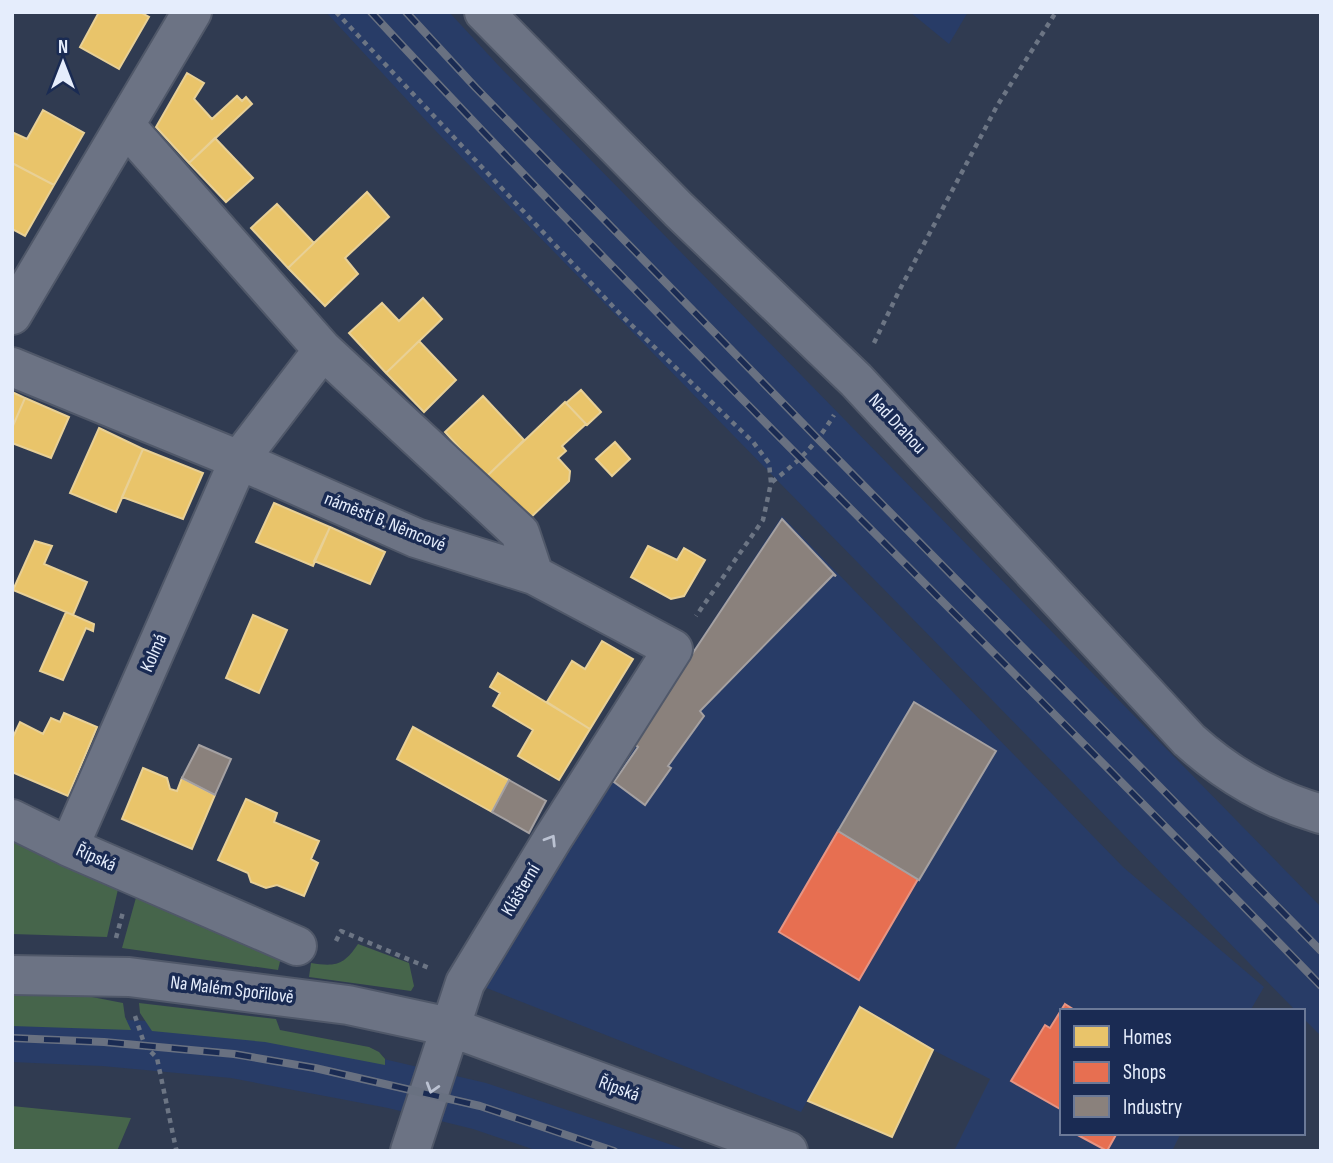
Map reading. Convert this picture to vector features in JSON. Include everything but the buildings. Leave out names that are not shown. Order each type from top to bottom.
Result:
[{"type":"street","points":[[12,315],[192,12]]},
{"type":"street","name":"Nad Drahou","points":[[484,12],[679,210],[856,380],[1189,740],[1211,760],[1260,791],[1291,805],[1321,814]]},
{"type":"street","points":[[125,125],[323,350],[520,533],[534,575]]},
{"type":"street","points":[[239,460],[323,350]]},
{"type":"street","name":"náměstí B. Němcové","points":[[12,367],[239,460],[416,538],[534,575],[673,649]]},
{"type":"street","name":"Kolmá","points":[[69,847],[239,460]]},
{"type":"street","name":"Klášterní","points":[[416,1150],[450,1027],[466,983],[553,838],[673,649]]},
{"type":"street","name":"Řípská","points":[[12,819],[69,847],[297,946]]},
{"type":"street","name":"Na Malém Spořilově","points":[[12,975],[129,977],[348,1005],[450,1027]]},
{"type":"street","name":"Řípská","points":[[450,1027],[788,1151]]},
{"type":"path","points":[[336,12],[621,315],[753,442],[769,463],[771,483],[763,520],[673,649]]},
{"type":"path","points":[[771,483],[819,440],[856,380],[899,290],[997,106],[1056,12]]},
{"type":"path","points":[[297,946],[314,948],[331,944],[338,939],[341,931],[466,983]]},
{"type":"path","points":[[129,977],[134,1015],[145,1045],[157,1058],[170,1131],[178,1151]]},
{"type":"shaded area","points":[[326,12],[449,12],[1321,907],[1321,1036],[1305,1020],[1305,1009],[1294,1009],[432,127]]},
{"type":"shaded area","points":[[910,12],[968,12],[949,44]]},
{"type":"shaded area","points":[[782,516],[1123,867],[1264,987],[1251,1009],[1060,1009],[1060,1135],[1180,1135],[1172,1151],[954,1151],[990,1079],[860,1008],[801,1112],[479,985],[633,742]]},
{"type":"shaded area","points":[[12,1014],[147,1021],[320,1044],[486,1083],[690,1151],[538,1151],[473,1129],[388,1108],[231,1078],[102,1066],[12,1062]]},
{"type":"green space","points":[[12,836],[119,885],[107,937],[12,934]]},
{"type":"green space","points":[[137,894],[282,953],[278,970],[122,948]]},
{"type":"green space","points":[[358,944],[409,963],[414,986],[411,991],[309,977],[311,963],[339,963]]},
{"type":"green space","points":[[12,993],[92,997],[123,1003],[131,1030],[12,1026]]},
{"type":"green space","points":[[139,1003],[276,1019],[280,1030],[369,1047],[379,1052],[385,1059],[385,1065],[265,1042],[152,1031],[140,1013]]},
{"type":"green space","points":[[12,1106],[131,1118],[117,1151],[12,1151]]},
{"type":"railway","points":[[371,12],[605,259],[1321,986]]},
{"type":"railway","points":[[406,12],[476,88],[819,440],[1321,951]]},
{"type":"railway","points":[[12,1038],[104,1042],[234,1054],[315,1068],[480,1106],[614,1151]]}]
